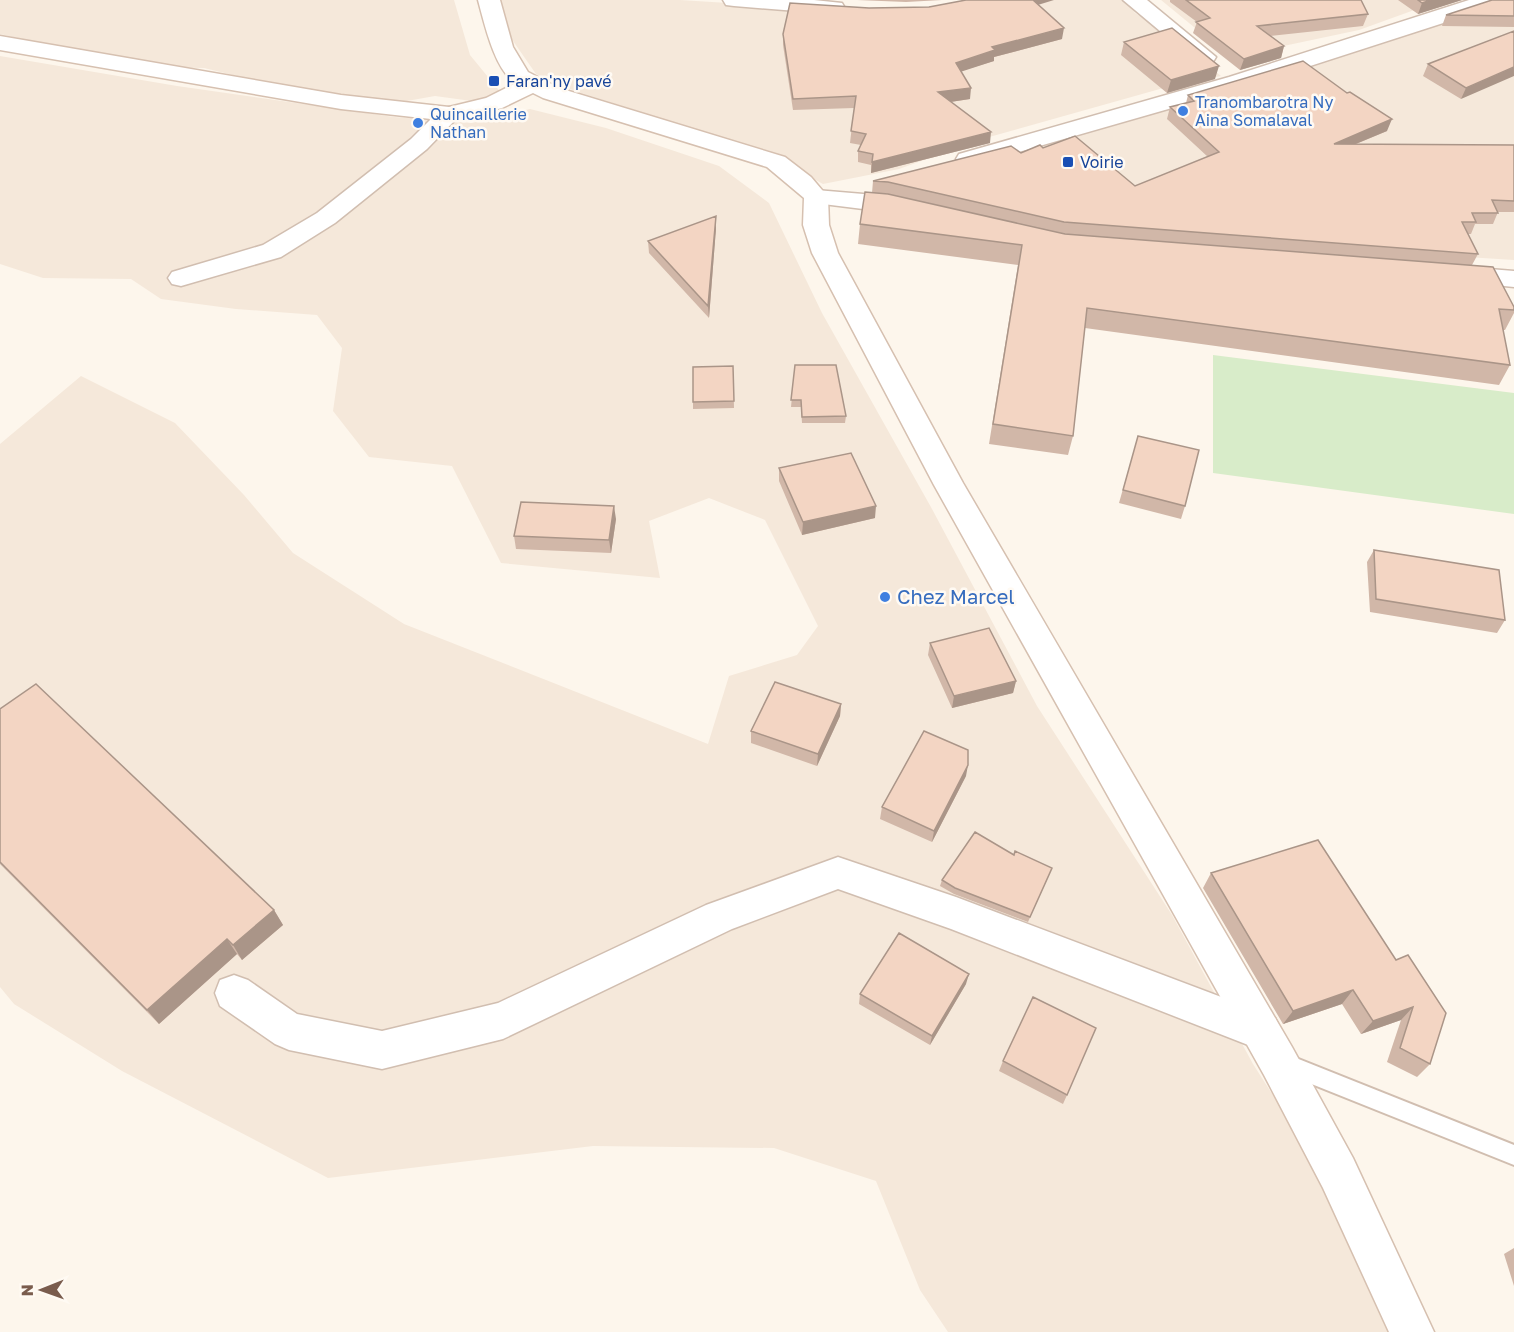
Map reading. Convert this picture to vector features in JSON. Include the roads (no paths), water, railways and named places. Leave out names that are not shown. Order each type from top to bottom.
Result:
[{"type":"street","points":[[489,0],[502,47],[519,76],[550,93],[776,162],[802,182],[816,197],[887,204],[934,214]]},
{"type":"street","points":[[734,0],[849,8]]},
{"type":"street","points":[[1134,0],[1237,82]]},
{"type":"street","points":[[947,164],[1237,82],[1491,0]]},
{"type":"street","points":[[0,43],[341,102],[449,114],[494,103],[533,84]]},
{"type":"street","points":[[181,278],[272,251],[326,218],[419,144],[449,114]]},
{"type":"street","points":[[816,197],[882,180]]},
{"type":"street","points":[[816,197],[816,225],[825,253],[949,485],[1269,1046],[1338,1173],[1412,1332]]},
{"type":"street","points":[[1431,272],[1514,279]]},
{"type":"street","points":[[234,993],[289,1031],[382,1050],[503,1020],[719,917],[838,873],[956,914],[1269,1046]]},
{"type":"lane","points":[[1269,1046],[1514,1155]]},
{"type":"place","name":"Faran'ny pavé","points":[[494,81]]},
{"type":"place","name":"Tranombarotra Ny Aina Somalaval","points":[[1183,111]]},
{"type":"place","name":"Quincaillerie Nathan","points":[[418,123]]},
{"type":"place","name":"Voirie","points":[[1068,162]]},
{"type":"place","name":"Chez Marcel","points":[[885,597]]}]
